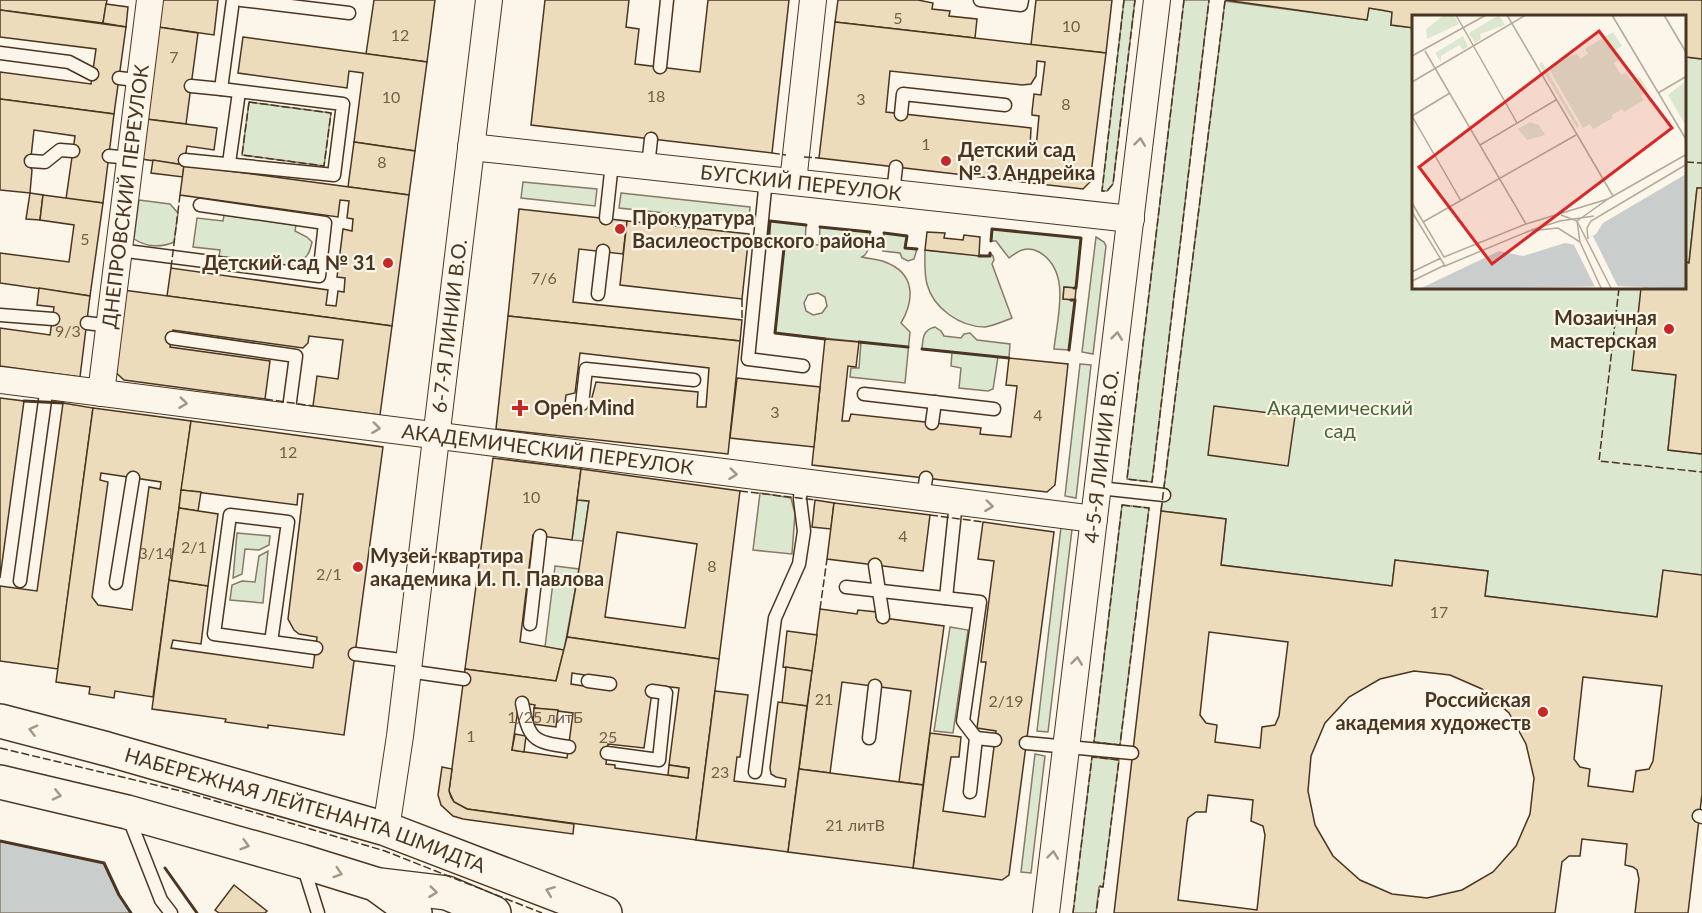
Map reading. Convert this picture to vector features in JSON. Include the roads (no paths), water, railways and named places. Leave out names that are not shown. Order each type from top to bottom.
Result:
[{"type":"main road","name":"НАБЕРЕЖНАЯ ЛЕЙТЕНАНТА ШМИДТА","points":[[0,721],[107,749],[386,829],[605,913]]},
{"type":"main road","points":[[0,782],[127,812],[301,861],[375,885],[447,893],[494,913]]},
{"type":"main road","points":[[375,885],[415,913]]},
{"type":"street","name":"ДНЕПРОВСКИЙ ПЕРЕУЛОК","points":[[101,393],[106,327],[119,250],[137,80],[150,0]]},
{"type":"street","name":"6-7-Я ЛИНИИ В.О.","points":[[386,829],[409,666],[489,0]]},
{"type":"street","points":[[793,182],[813,0]]},
{"type":"street","name":"4-5-Я ЛИНИИ В.О.","points":[[1046,913],[1157,0]]},
{"type":"street","name":"БУГСКИЙ ПЕРЕУЛОК","points":[[471,147],[1131,219]]},
{"type":"street","name":"АКАДЕМИЧЕСКИЙ ПЕРЕУЛОК","points":[[0,380],[101,393],[144,405],[288,416],[436,436],[549,457],[577,448],[635,468],[801,483],[882,498],[924,488],[956,502],[1094,519]]},
{"type":"lane","points":[[221,90],[233,0]]},
{"type":"lane","points":[[241,0],[349,13]]},
{"type":"lane","points":[[660,67],[668,0]]},
{"type":"lane","points":[[980,0],[1021,5],[1022,0]]},
{"type":"lane","points":[[0,53],[69,62],[92,74]]},
{"type":"lane","points":[[185,160],[334,175],[343,104],[191,86]]},
{"type":"lane","points":[[229,163],[239,92]]},
{"type":"lane","points":[[901,114],[903,94],[1005,105]]},
{"type":"lane","points":[[648,166],[651,139]]},
{"type":"lane","points":[[31,161],[45,162],[60,150],[73,151]]},
{"type":"lane","points":[[606,218],[612,162]]},
{"type":"lane","points":[[893,193],[896,167]]},
{"type":"lane","points":[[766,179],[748,359],[802,366]]},
{"type":"lane","points":[[119,250],[318,276],[325,223],[200,205]]},
{"type":"lane","points":[[598,294],[603,251]]},
{"type":"lane","points":[[0,315],[53,319]]},
{"type":"lane","points":[[171,338],[296,356],[288,416]]},
{"type":"lane","points":[[582,404],[586,369],[694,380]]},
{"type":"lane","points":[[20,581],[47,386]]},
{"type":"lane","points":[[864,394],[994,409]]},
{"type":"lane","points":[[932,423],[936,402]]},
{"type":"lane","points":[[116,583],[133,478]]},
{"type":"lane","points":[[755,772],[775,618],[799,564],[804,531],[800,499],[801,483]]},
{"type":"lane","points":[[1099,488],[1164,495]]},
{"type":"lane","points":[[946,598],[956,502]]},
{"type":"lane","points":[[271,642],[288,522],[230,515],[214,634],[271,642],[316,648]]},
{"type":"lane","points":[[530,624],[540,536]]},
{"type":"lane","points":[[875,565],[883,617]]},
{"type":"lane","points":[[846,587],[980,602],[963,721],[976,738],[970,792]]},
{"type":"lane","points":[[355,654],[464,679]]},
{"type":"lane","points":[[588,681],[610,684]]},
{"type":"lane","points":[[869,738],[875,686]]},
{"type":"lane","points":[[608,753],[659,760],[666,693],[652,691]]},
{"type":"lane","points":[[522,703],[527,729],[543,743],[569,747]]},
{"type":"lane","points":[[976,738],[995,740]]},
{"type":"lane","points":[[1026,743],[1132,753]]},
{"type":"lane","points":[[127,812],[148,871],[161,900],[171,913]]},
{"type":"lane","points":[[301,861],[318,913]]},
{"type":"place","name":"Детский сад № 3 Андрейка","points":[[946,161]]},
{"type":"place","name":"Прокуратура Василеостровского района","points":[[620,229]]},
{"type":"place","name":"Детский сад № 31","points":[[388,263]]},
{"type":"place","name":"Мозаичная мастерская","points":[[1669,329]]},
{"type":"place","name":"Open Mind","points":[[520,408]]},
{"type":"place","name":"Музей-квартира академика И. П. Павлова","points":[[358,567]]},
{"type":"place","name":"Российская академия художеств","points":[[1543,712]]},
{"type":"park label","name":"Академический сад","points":[[1340,420]]}]
